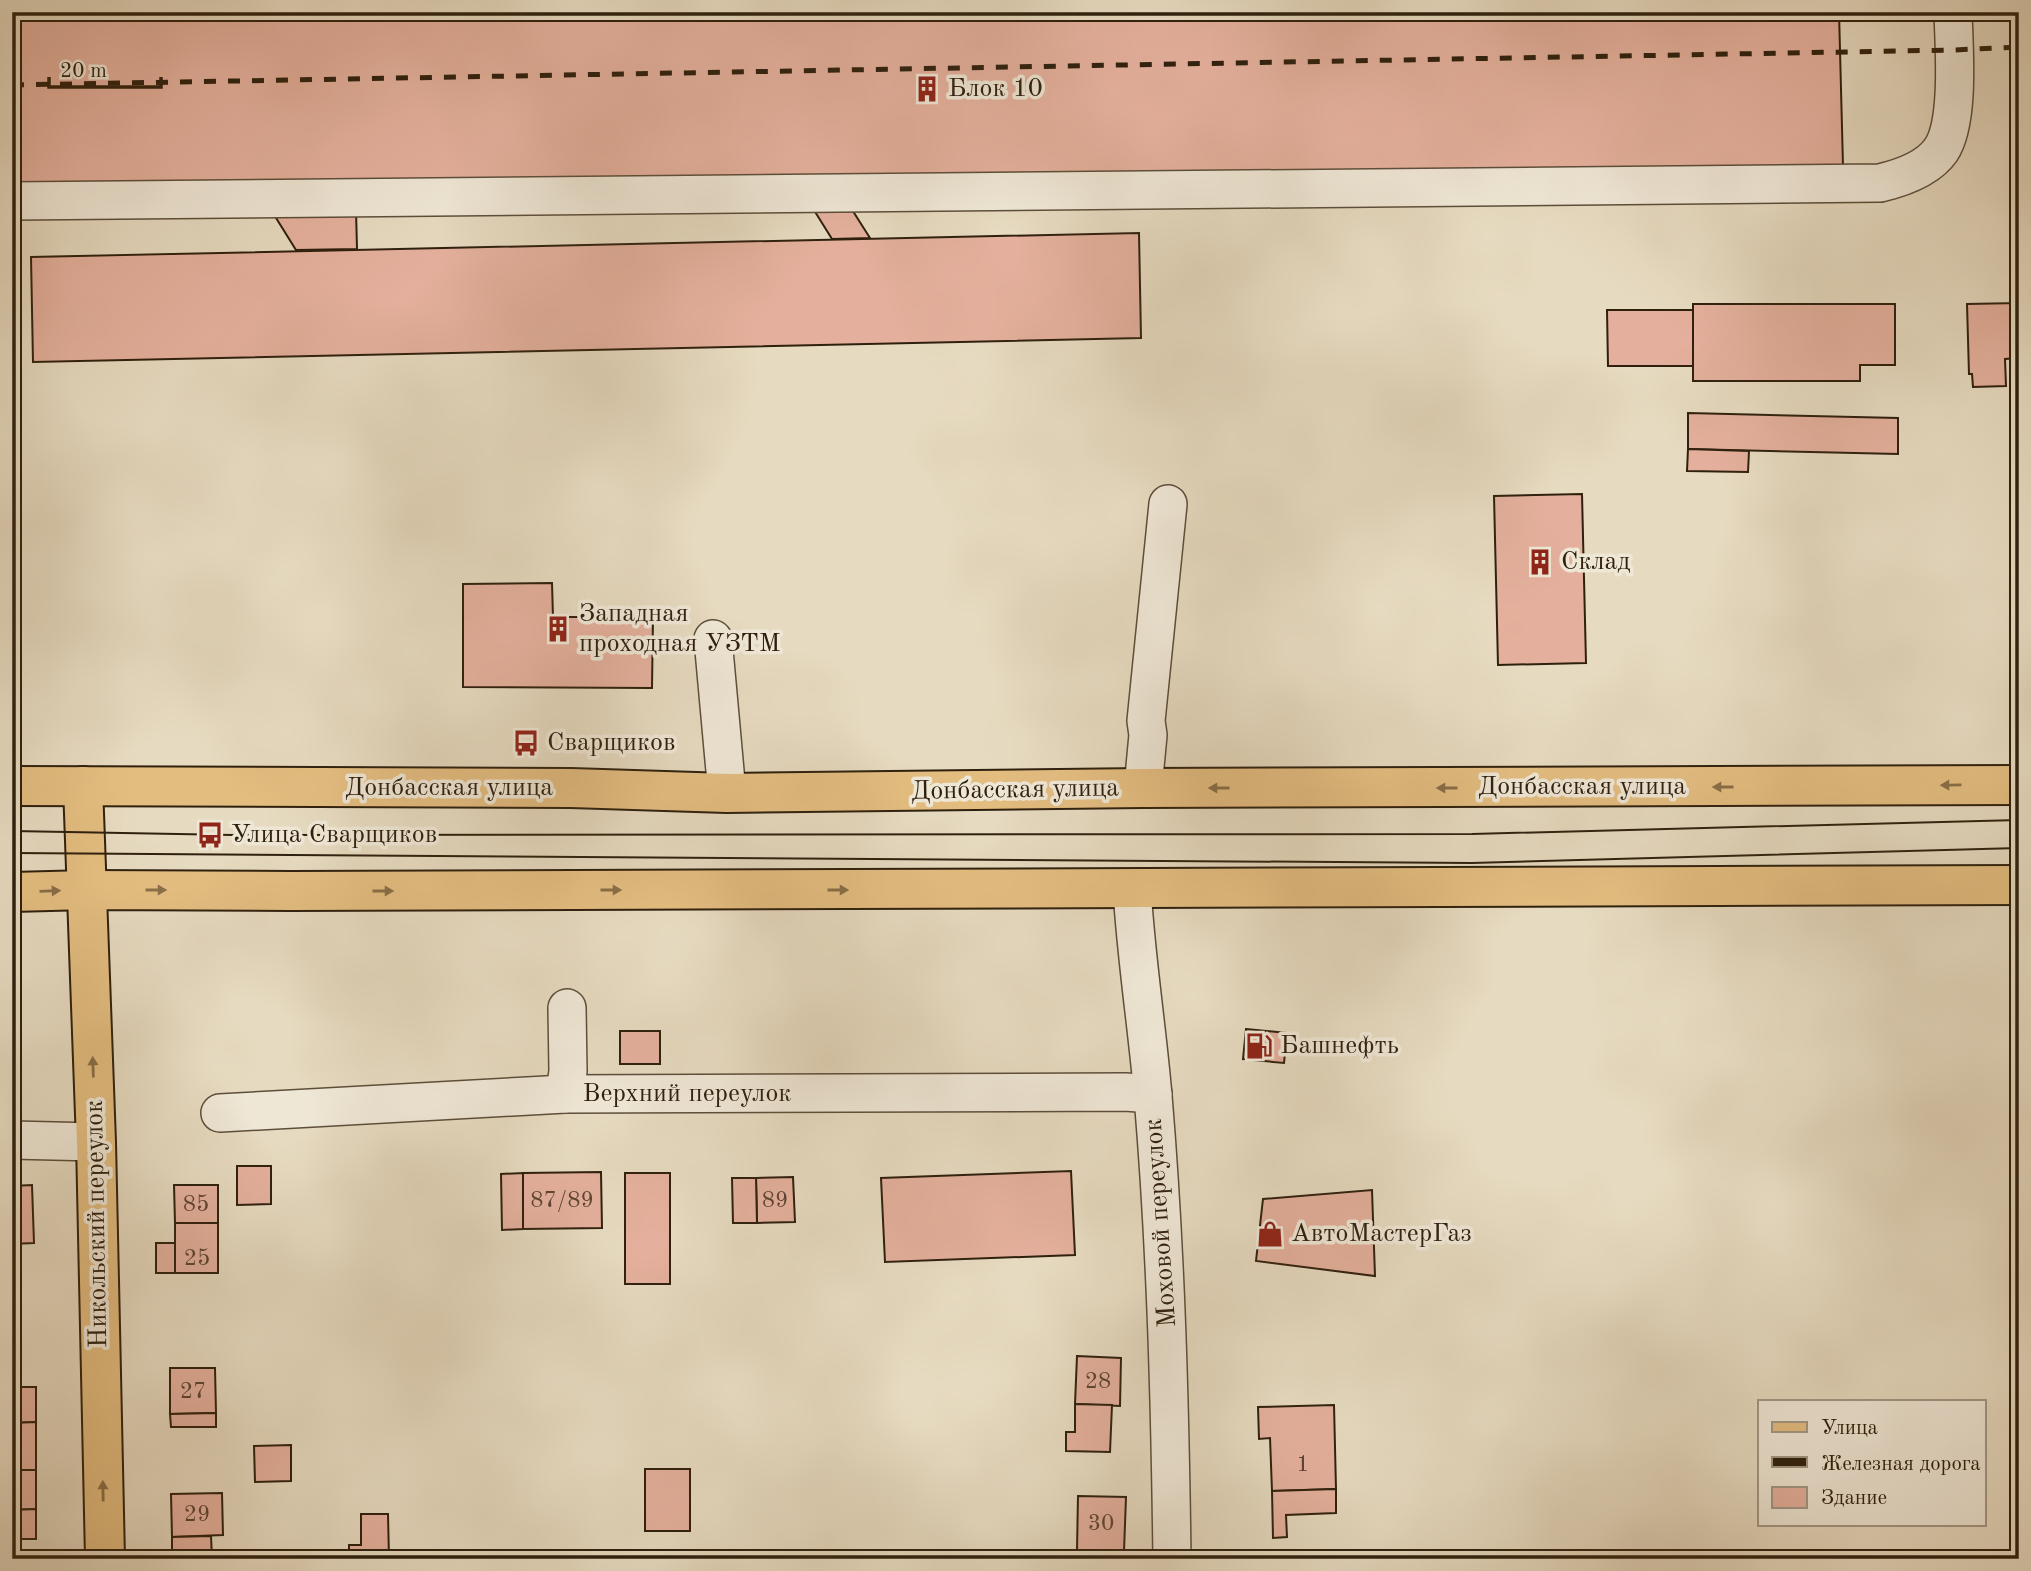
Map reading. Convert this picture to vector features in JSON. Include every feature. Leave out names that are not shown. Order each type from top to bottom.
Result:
[{"type":"main road","name":"Донбасская улица","points":[[12,786],[571,789],[727,793],[1143,788],[2019,785]]},
{"type":"main road","name":"Никольский переулок","points":[[83,786],[96,1142],[105,1559]]},
{"type":"main road","points":[[12,892],[2019,885]]},
{"type":"street","points":[[12,201],[1880,183],[1900,178],[1922,167],[1940,152],[1951,130],[1953,12]]},
{"type":"street","points":[[1143,788],[1148,735],[1146,721],[1168,504]]},
{"type":"street","points":[[713,639],[727,793]]},
{"type":"street","name":"Моховой переулок","points":[[1132,889],[1135,943],[1153,1094],[1169,1333],[1172,1559]]},
{"type":"street","points":[[565,1094],[568,1071],[567,1009]]},
{"type":"street","name":"Верхний переулок","points":[[220,1114],[565,1094],[1153,1094]]},
{"type":"street","points":[[12,1140],[96,1142]]},
{"type":"building","name":"Блок 10","points":[[12,12],[1839,12],[1843,166],[12,202]]},
{"type":"building","points":[[799,186],[837,186],[870,238],[832,239]]},
{"type":"building","points":[[263,197],[356,210],[357,249],[296,250]]},
{"type":"building","points":[[1139,233],[1141,338],[33,362],[31,257]]},
{"type":"building","points":[[2019,303],[2019,358],[2005,359],[2006,386],[1973,387],[1972,374],[1969,374],[1967,304]]},
{"type":"building","points":[[1693,304],[1895,304],[1895,365],[1860,365],[1860,381],[1693,381]]},
{"type":"building","points":[[1607,310],[1693,310],[1693,366],[1608,366]]},
{"type":"building","points":[[1688,413],[1898,418],[1898,454],[1688,449]]},
{"type":"building","points":[[1688,449],[1749,451],[1748,472],[1687,471]]},
{"type":"building","name":"Склад","points":[[1582,494],[1586,663],[1498,665],[1494,496]]},
{"type":"building","name":"Западная проходная УЗТМ","points":[[552,583],[553,617],[653,617],[652,688],[463,687],[463,584]]},
{"type":"building","points":[[1246,1029],[1287,1033],[1284,1063],[1243,1059]]},
{"type":"building","points":[[620,1031],[660,1031],[660,1064],[620,1064]]},
{"type":"building","points":[[237,1166],[271,1166],[271,1204],[237,1205]]},
{"type":"building","points":[[1071,1171],[1075,1255],[885,1262],[881,1178]]},
{"type":"building","points":[[601,1172],[602,1228],[523,1229],[523,1173]]},
{"type":"building","points":[[523,1173],[523,1229],[502,1230],[501,1174]]},
{"type":"building","points":[[625,1173],[670,1173],[670,1284],[625,1284]]},
{"type":"building","points":[[793,1177],[795,1222],[757,1223],[756,1178]]},
{"type":"building","points":[[732,1178],[756,1178],[757,1223],[733,1223]]},
{"type":"building","points":[[32,1185],[34,1243],[12,1244],[12,1186]]},
{"type":"building","points":[[174,1185],[218,1185],[218,1223],[175,1223]]},
{"type":"building","points":[[1372,1190],[1375,1276],[1256,1261],[1263,1199]]},
{"type":"building","points":[[175,1223],[218,1223],[218,1273],[175,1273]]},
{"type":"building","points":[[156,1243],[175,1243],[175,1273],[156,1273]]},
{"type":"building","points":[[1077,1356],[1121,1358],[1120,1406],[1075,1404]]},
{"type":"building","points":[[170,1368],[215,1368],[216,1413],[170,1414]]},
{"type":"building","points":[[12,1387],[36,1387],[36,1422],[12,1423]]},
{"type":"building","points":[[1075,1404],[1112,1405],[1110,1452],[1066,1451],[1066,1432],[1075,1432]]},
{"type":"building","points":[[1334,1405],[1336,1489],[1272,1491],[1270,1438],[1259,1439],[1258,1407]]},
{"type":"building","points":[[216,1413],[216,1427],[171,1427],[170,1414]]},
{"type":"building","points":[[36,1422],[36,1470],[12,1470],[12,1423]]},
{"type":"building","points":[[291,1445],[291,1481],[255,1482],[254,1446]]},
{"type":"building","points":[[645,1469],[690,1469],[690,1531],[645,1531]]},
{"type":"building","points":[[12,1470],[36,1470],[36,1509],[12,1510]]},
{"type":"building","points":[[1336,1489],[1336,1513],[1286,1515],[1287,1537],[1273,1538],[1272,1491]]},
{"type":"building","points":[[222,1493],[223,1535],[172,1537],[171,1494]]},
{"type":"building","points":[[1078,1496],[1126,1497],[1124,1551],[1077,1550]]},
{"type":"building","points":[[36,1509],[36,1539],[12,1539],[12,1510]]},
{"type":"building","points":[[361,1514],[388,1514],[389,1559],[349,1559],[349,1545],[361,1545]]},
{"type":"building","points":[[211,1536],[212,1558],[172,1559],[172,1537]]},
{"type":"building","points":[[1077,1550],[1124,1551],[1124,1559],[1077,1559]]},
{"type":"tram line","points":[[12,831],[233,835],[1472,834],[2019,820]]},
{"type":"tram line","points":[[12,853],[1472,863],[2019,848]]},
{"type":"railway","points":[[12,85],[2019,47]]},
{"type":"railway","points":[[2010,1559],[2019,1545]]},
{"type":"place","name":"Блок 10","points":[[927,89]]},
{"type":"place","name":"Склад","points":[[1540,562]]},
{"type":"place","name":"Западная проходная УЗТМ","points":[[558,629]]},
{"type":"place","name":"Сварщиков","points":[[526,743]]},
{"type":"place","name":"Улица Сварщиков","points":[[210,835]]},
{"type":"place","name":"Башнефть","points":[[1259,1046]]},
{"type":"place","name":"АвтоМастерГаз","points":[[1270,1234]]}]
